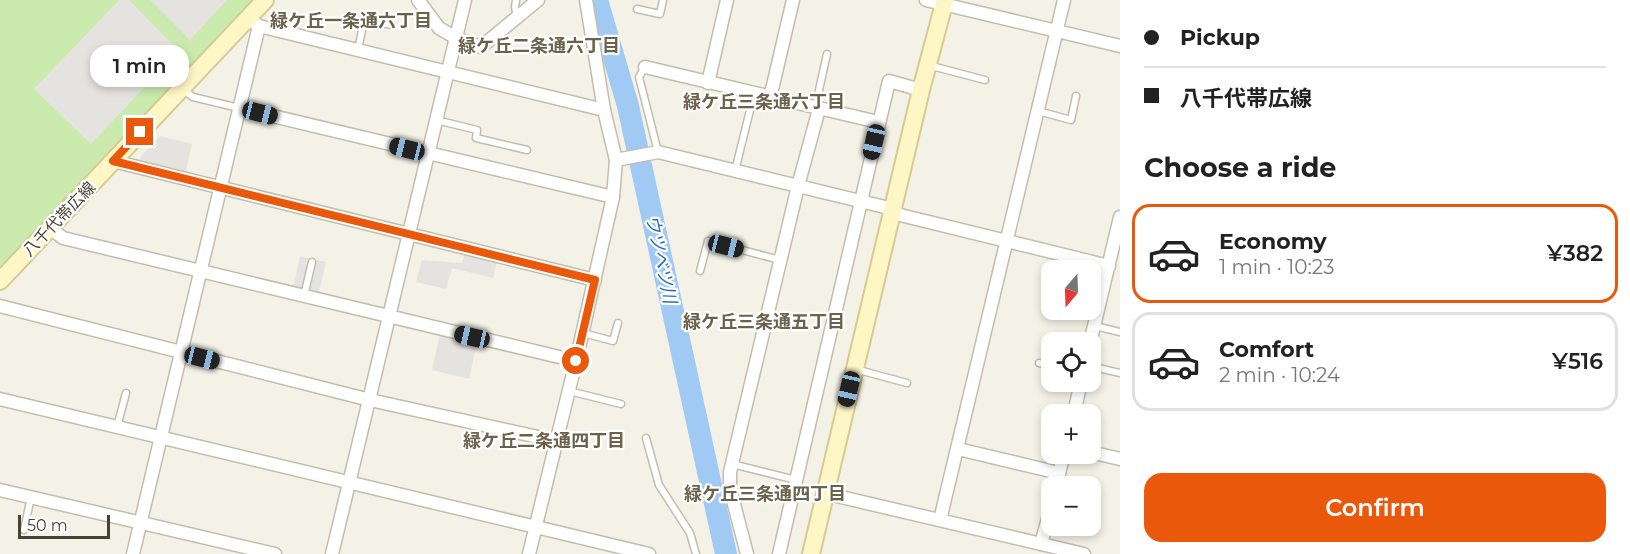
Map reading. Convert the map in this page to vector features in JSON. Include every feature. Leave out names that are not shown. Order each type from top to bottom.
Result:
[{"type":"street","name":"八千代帯広線","points":[[0,281],[181,89],[253,22],[265,0]]},
{"type":"street","points":[[418,0],[439,28],[456,38],[481,47],[538,0]]},
{"type":"street","points":[[332,554],[465,0]]},
{"type":"street","points":[[529,554],[583,333],[613,197],[619,159],[604,110],[586,0]]},
{"type":"street","points":[[708,82],[727,0]]},
{"type":"street","points":[[770,98],[793,0]]},
{"type":"street","points":[[926,0],[945,2],[1120,46]]},
{"type":"street","points":[[940,520],[1064,0]]},
{"type":"street","points":[[811,554],[927,65],[945,2]]},
{"type":"street","points":[[133,554],[239,108],[253,22],[604,110]]},
{"type":"street","points":[[645,67],[878,122]]},
{"type":"street","points":[[779,554],[889,81],[921,90]]},
{"type":"street","points":[[239,108],[613,197]]},
{"type":"street","points":[[747,554],[730,489],[732,464],[817,109]]},
{"type":"street","points":[[619,159],[656,153],[861,201],[1006,242],[1109,266]]},
{"type":"street","points":[[113,161],[595,280]]},
{"type":"street","points":[[1093,332],[1109,266],[1117,245],[1120,218]]},
{"type":"street","points":[[50,228],[63,238],[576,361]]},
{"type":"street","points":[[1,311],[370,400],[556,441]]},
{"type":"street","points":[[0,399],[650,554]]},
{"type":"street","points":[[958,449],[1059,473]]},
{"type":"street","points":[[1101,455],[1120,459]]},
{"type":"street","points":[[1058,476],[1061,464]]},
{"type":"street","points":[[0,490],[275,554]]},
{"type":"street","points":[[824,493],[1084,554]]},
{"type":"street","points":[[1041,544],[1043,536]]},
{"type":"lane","points":[[516,0],[517,17]]},
{"type":"lane","points":[[637,9],[660,14],[663,0]]},
{"type":"lane","points":[[347,16],[392,25]]},
{"type":"lane","points":[[358,50],[364,20]]},
{"type":"lane","points":[[817,109],[827,54]]},
{"type":"lane","points":[[927,65],[985,80]]},
{"type":"lane","points":[[645,67],[639,77],[656,153]]},
{"type":"lane","points":[[181,89],[193,97],[239,108]]},
{"type":"lane","points":[[735,171],[754,94]]},
{"type":"lane","points":[[1038,111],[1071,120],[1076,96]]},
{"type":"lane","points":[[436,120],[477,130],[476,138],[527,150]]},
{"type":"lane","points":[[700,271],[708,241],[780,260]]},
{"type":"lane","points":[[304,297],[312,262]]},
{"type":"lane","points":[[583,333],[614,341],[618,322]]},
{"type":"lane","points":[[1095,326],[1120,332]]},
{"type":"lane","points":[[854,369],[907,382]]},
{"type":"lane","points":[[1101,369],[1120,373]]},
{"type":"lane","points":[[569,391],[621,404]]},
{"type":"lane","points":[[117,427],[126,393]]},
{"type":"lane","points":[[646,438],[659,485],[690,533],[696,554]]},
{"type":"lane","points":[[732,464],[796,480]]},
{"type":"lane","points":[[24,530],[32,497]]},
{"type":"green space","points":[[0,0],[259,0],[0,274]]},
{"type":"shaded area","points":[[119,0],[129,0],[179,51],[91,144],[34,89]]},
{"type":"shaded area","points":[[150,0],[227,0],[190,40]]},
{"type":"shaded area","points":[[160,136],[192,144],[185,176],[138,164],[141,156]]},
{"type":"shaded area","points":[[465,253],[497,260],[493,278],[452,268],[446,289],[416,282],[422,260],[462,263]]},
{"type":"shaded area","points":[[300,256],[326,262],[319,292],[294,286]]},
{"type":"shaded area","points":[[440,334],[477,343],[469,379],[432,370]]},
{"type":"waterway","name":"ウツベツ川","points":[[597,0],[628,106],[726,554]]},
{"type":"district","name":"緑ケ丘一条通六丁目","points":[[351,21]]},
{"type":"district","name":"緑ケ丘二条通六丁目","points":[[539,46]]},
{"type":"district","name":"緑ケ丘三条通六丁目","points":[[764,102]]},
{"type":"district","name":"緑ケ丘三条通五丁目","points":[[764,322]]},
{"type":"district","name":"緑ケ丘二条通四丁目","points":[[544,441]]},
{"type":"district","name":"緑ケ丘三条通四丁目","points":[[765,494]]},
{"type":"route","points":[[140,132],[113,161],[595,280],[576,361]]}]
